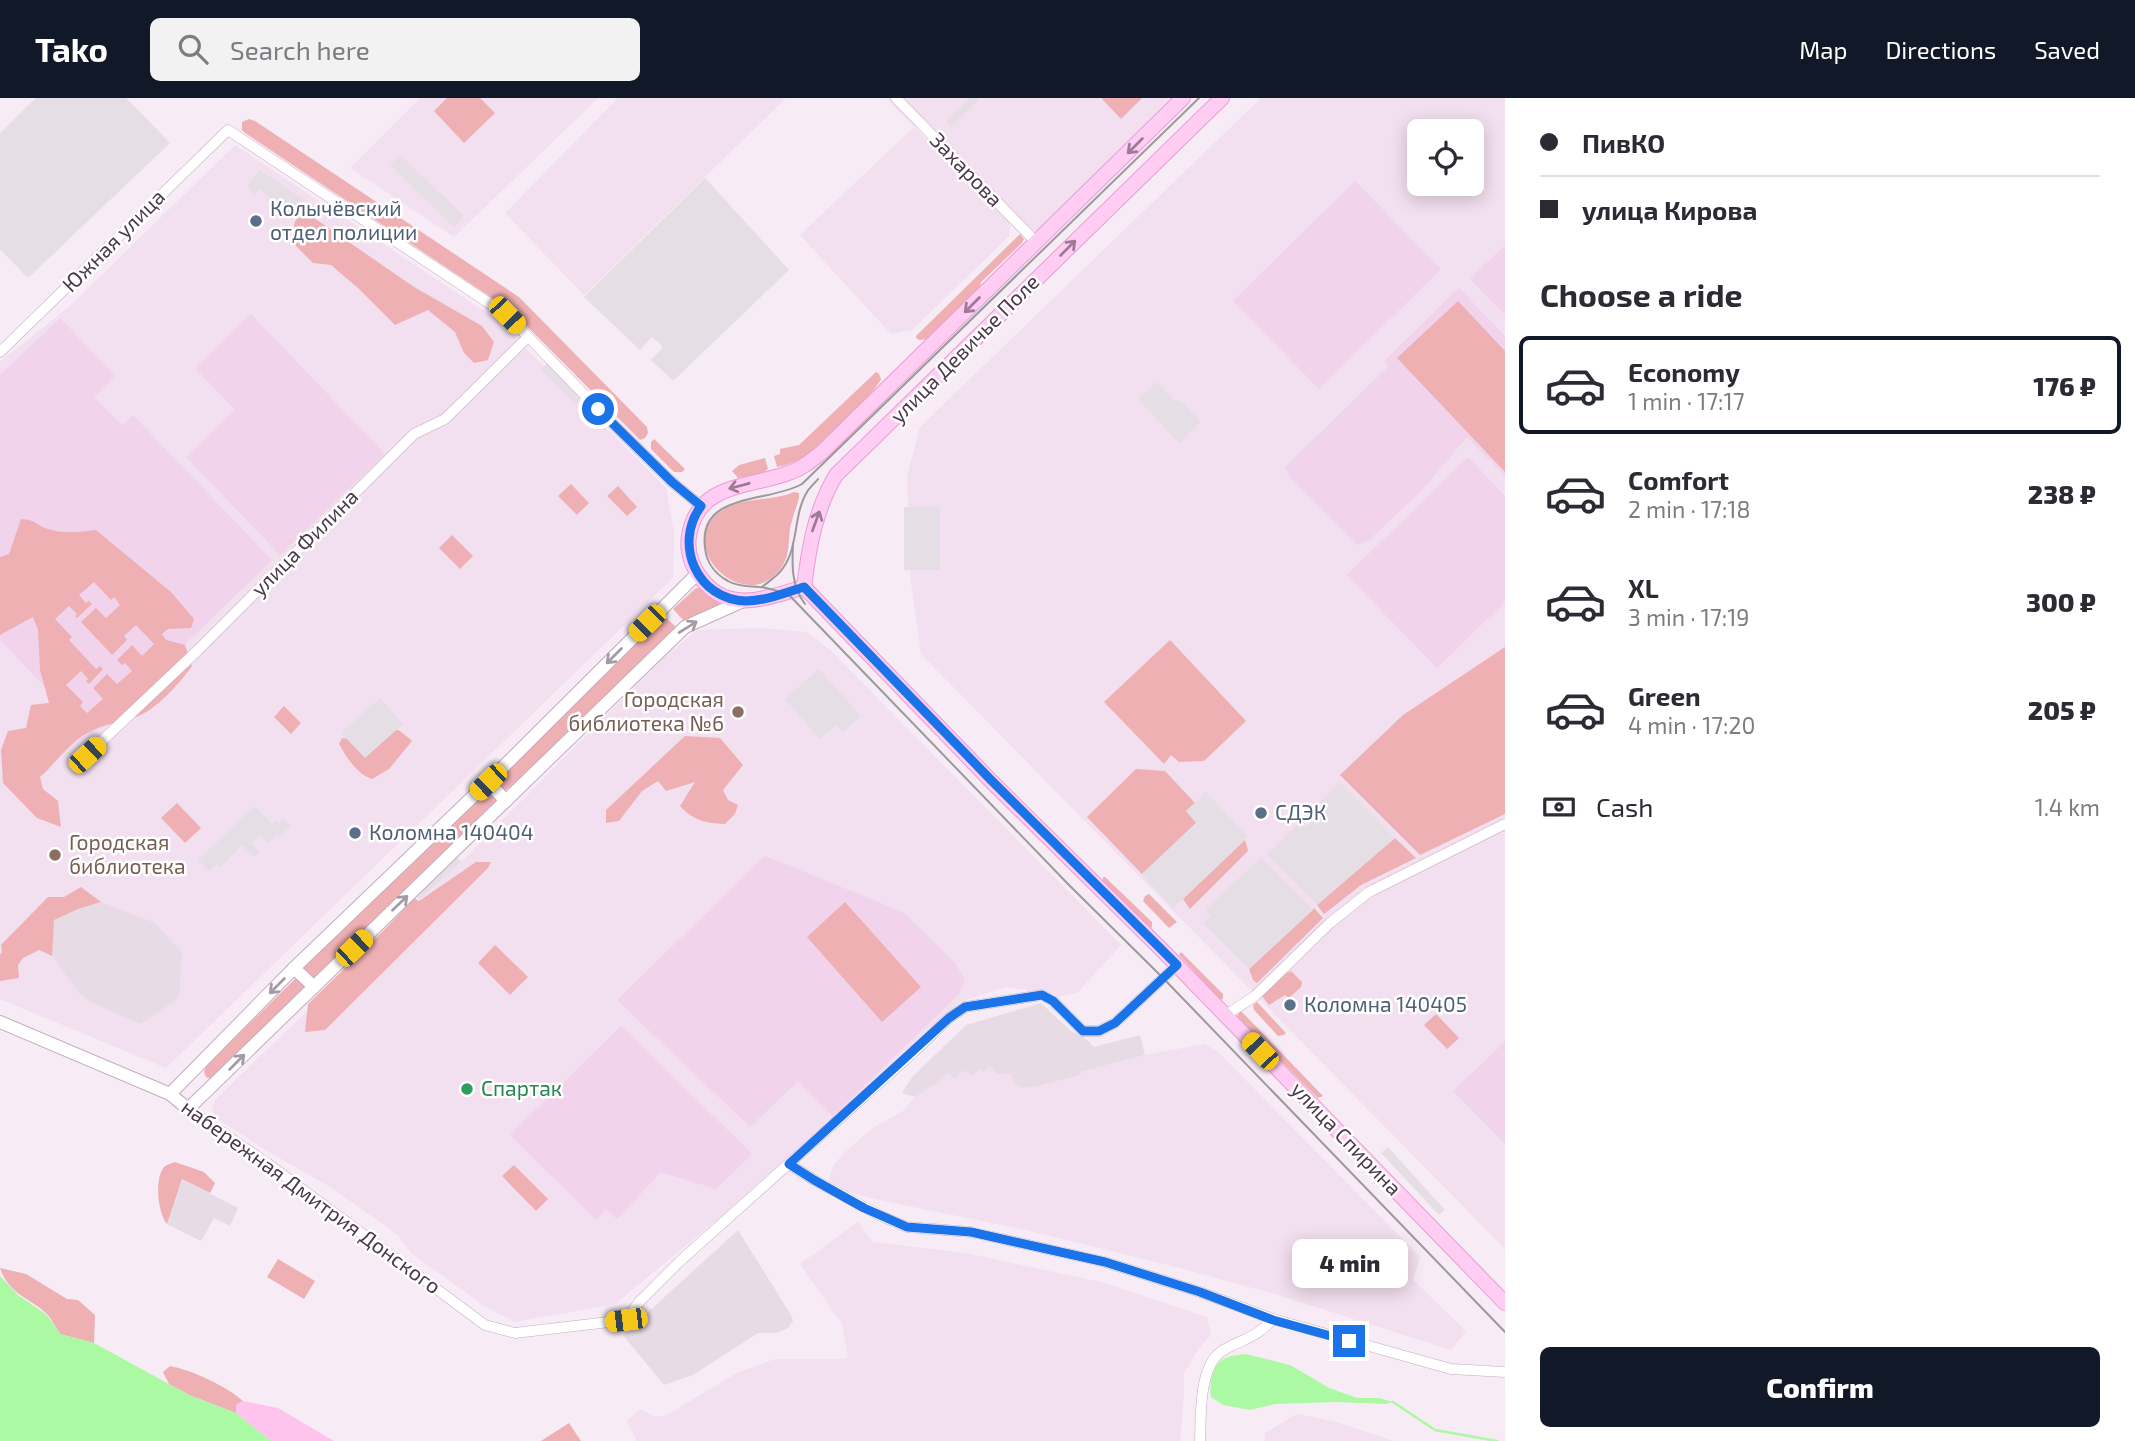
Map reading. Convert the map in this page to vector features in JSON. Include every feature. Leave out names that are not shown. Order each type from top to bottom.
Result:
[{"type":"main road","name":"улица Девичье Поле","points":[[701,506],[723,491],[794,471],[822,452],[1183,98]]},
{"type":"main road","name":"улица Девичье Поле","points":[[804,587],[812,531],[836,475],[1222,98]]},
{"type":"main road","points":[[701,506],[694,515],[688,540],[689,555],[708,587],[723,596],[744,601],[763,599],[804,587]]},
{"type":"main road","name":"улица Спирина","points":[[804,587],[991,780],[1226,1015],[1505,1303]]},
{"type":"street","name":"Захарова","points":[[896,98],[1036,242]]},
{"type":"street","name":"Южная улица","points":[[0,352],[228,130],[507,315],[528,337]]},
{"type":"street","points":[[528,337],[672,482],[701,506]]},
{"type":"street","name":"улица Филина","points":[[87,755],[197,652],[414,434],[445,419],[528,337]]},
{"type":"street","points":[[170,1094],[698,573]]},
{"type":"street","points":[[188,1109],[685,626],[744,601]]},
{"type":"street","points":[[488,782],[506,801]]},
{"type":"street","points":[[1226,1015],[1255,996],[1330,923],[1369,892],[1505,824]]},
{"type":"street","points":[[1177,965],[1115,1023],[1099,1031],[1083,1031],[1053,1001],[1042,995],[965,1007],[949,1018],[789,1164],[881,1216],[907,1227],[971,1232],[1105,1262],[1200,1292],[1273,1320],[1451,1369],[1505,1372]]},
{"type":"street","points":[[295,968],[314,987]]},
{"type":"street","name":"набережная Дмитрия Донского","points":[[0,1022],[170,1094],[485,1325],[515,1333],[626,1320],[640,1301],[679,1262],[789,1164]]},
{"type":"street","points":[[1200,1441],[1201,1408],[1207,1372],[1217,1355],[1259,1334],[1273,1320]]},
{"type":"shaded area","points":[[36,98],[126,98],[170,143],[28,278],[0,249],[0,133]]},
{"type":"shaded area","points":[[420,98],[598,98],[454,237],[350,168]]},
{"type":"shaded area","points":[[447,98],[480,98],[495,113],[464,143],[434,111]]},
{"type":"shaded area","points":[[618,98],[786,98],[584,295],[505,213]]},
{"type":"shaded area","points":[[886,98],[1179,98],[1043,230],[1032,231],[922,119],[914,127]]},
{"type":"shaded area","points":[[970,98],[979,100],[951,127],[946,121]]},
{"type":"shaded area","points":[[1103,98],[1142,98],[1121,119]]},
{"type":"shaded area","points":[[1261,98],[1505,98],[1505,1249],[921,654],[911,582],[907,476],[920,427]]},
{"type":"shaded area","points":[[249,119],[519,297],[647,427],[645,438],[640,440],[513,312],[245,133],[242,130],[242,122]]},
{"type":"shaded area","points":[[914,127],[1010,222],[1009,236],[912,330],[891,334],[800,235]]},
{"type":"shaded area","points":[[235,145],[499,321],[666,488],[674,532],[673,578],[166,1068],[0,999],[0,362],[72,304]]},
{"type":"shaded area","points":[[400,155],[464,216],[454,227],[390,165]]},
{"type":"shaded area","points":[[260,170],[303,199],[286,215],[261,189],[254,195],[247,185]]},
{"type":"shaded area","points":[[705,178],[789,270],[673,381],[651,360],[663,347],[652,337],[640,350],[584,297]]},
{"type":"shaded area","points":[[1355,181],[1441,269],[1319,389],[1233,301]]},
{"type":"shaded area","points":[[301,216],[314,218],[414,287],[482,326],[494,342],[488,360],[474,363],[464,353],[455,332],[428,310],[395,325],[331,265],[313,263],[292,242],[295,221]]},
{"type":"shaded area","points":[[1020,234],[1024,239],[1021,244],[981,282],[979,292],[929,339],[916,338],[916,336]]},
{"type":"shaded area","points":[[1505,245],[1505,315],[1470,279]]},
{"type":"shaded area","points":[[1459,288],[1505,336],[1505,476],[1467,437],[1422,490],[1368,541],[1358,545],[1288,475],[1285,467],[1389,366],[1384,361]]},
{"type":"shaded area","points":[[1458,301],[1505,351],[1505,472],[1397,358]]},
{"type":"shaded area","points":[[251,314],[385,454],[280,555],[186,457],[235,410],[195,368]]},
{"type":"shaded area","points":[[60,318],[115,376],[94,397],[122,425],[133,415],[272,560],[91,735],[0,640],[0,375]]},
{"type":"shaded area","points":[[551,360],[585,395],[576,404],[541,369]]},
{"type":"shaded area","points":[[876,372],[881,379],[859,407],[807,455],[777,467],[774,456],[780,454],[780,449],[799,445]]},
{"type":"shaded area","points":[[1157,382],[1201,422],[1179,443],[1138,399]]},
{"type":"shaded area","points":[[654,439],[685,469],[682,472],[674,472],[651,449]]},
{"type":"shaded area","points":[[1468,457],[1505,496],[1505,602],[1437,668],[1347,575]]},
{"type":"shaded area","points":[[765,458],[768,469],[763,473],[738,478],[732,471],[739,465]]},
{"type":"shaded area","points":[[571,484],[589,503],[577,515],[558,496]]},
{"type":"shaded area","points":[[618,486],[637,507],[627,516],[607,496]]},
{"type":"shaded area","points":[[799,493],[799,498],[783,565],[769,579],[754,585],[738,583],[724,575],[712,563],[706,549],[705,533],[713,518],[731,506]]},
{"type":"shaded area","points":[[904,507],[940,507],[940,570],[904,570]]},
{"type":"shaded area","points":[[21,519],[31,520],[60,532],[96,530],[171,592],[194,619],[191,628],[168,629],[162,634],[166,640],[185,645],[192,666],[167,695],[144,713],[85,734],[40,777],[43,789],[58,801],[61,827],[37,818],[3,783],[1,750],[8,731],[26,728],[31,705],[49,703],[40,670],[38,630],[33,617],[0,635],[0,557],[9,554]],"holes":[[[94,582],[111,600],[114,597],[120,605],[106,618],[96,608],[81,622],[112,655],[127,640],[124,636],[136,625],[154,644],[142,656],[132,645],[117,660],[122,665],[125,663],[132,671],[117,684],[107,674],[93,688],[103,699],[87,713],[80,706],[83,702],[66,685],[81,671],[89,684],[103,669],[100,666],[96,669],[69,640],[72,637],[55,619],[69,606],[77,614],[77,618],[92,604],[89,601],[86,603],[79,595]]]},
{"type":"shaded area","points":[[452,535],[473,556],[460,569],[439,548]]},
{"type":"shaded area","points":[[696,588],[700,588],[721,605],[684,621],[673,609]]},
{"type":"shaded area","points":[[664,616],[676,627],[543,757],[501,793],[495,786],[496,779]]},
{"type":"shaded area","points":[[760,628],[807,632],[831,651],[1121,945],[1078,992],[1057,997],[1051,993],[1005,987],[960,1002],[746,1196],[615,1304],[514,1322],[483,1305],[411,1253],[398,1235],[332,1188],[215,1117],[212,1106],[217,1098],[461,862],[661,660],[697,630]]},
{"type":"shaded area","points":[[1170,640],[1246,721],[1204,761],[1179,762],[1171,755],[1164,764],[1104,702]]},
{"type":"shaded area","points":[[1505,647],[1505,814],[1420,855],[1340,775],[1403,715]]},
{"type":"shaded area","points":[[819,669],[861,716],[843,732],[836,725],[820,739],[785,699]]},
{"type":"shaded area","points":[[380,698],[403,724],[365,758],[341,733]]},
{"type":"shaded area","points":[[284,706],[301,723],[291,734],[274,717]]},
{"type":"shaded area","points":[[387,727],[400,731],[412,741],[389,769],[372,779],[357,769],[339,744],[342,738],[365,741]]},
{"type":"shaded area","points":[[685,736],[720,738],[743,765],[723,790],[728,800],[738,805],[735,814],[725,824],[700,820],[680,806],[695,782],[666,791],[658,781],[642,791],[619,821],[606,823],[606,810]]},
{"type":"shaded area","points":[[1136,769],[1165,771],[1195,803],[1186,811],[1197,822],[1142,874],[1087,817]]},
{"type":"shaded area","points":[[1340,782],[1395,838],[1317,905],[1267,854],[1300,822],[1306,828],[1317,817],[1311,811]]},
{"type":"shaded area","points":[[485,791],[490,791],[497,800],[494,805],[312,980],[302,968]]},
{"type":"shaded area","points":[[1206,792],[1248,837],[1173,908],[1142,874],[1196,823],[1186,811]]},
{"type":"shaded area","points":[[177,803],[201,828],[185,843],[161,818]]},
{"type":"shaded area","points":[[255,806],[272,824],[283,819],[291,826],[268,843],[260,835],[251,843],[260,852],[254,857],[242,845],[220,867],[217,864],[209,872],[198,860]]},
{"type":"shaded area","points":[[1395,838],[1416,858],[1361,885],[1324,914],[1317,905]]},
{"type":"shaded area","points":[[1245,840],[1248,851],[1190,909],[1183,899]]},
{"type":"shaded area","points":[[765,856],[903,912],[954,962],[965,979],[959,994],[833,1116],[798,1081],[750,1127],[617,1000]]},
{"type":"shaded area","points":[[457,857],[461,862],[420,900],[416,896]]},
{"type":"shaded area","points":[[1261,857],[1313,910],[1249,969],[1203,923],[1211,915],[1206,910]]},
{"type":"shaded area","points":[[476,862],[491,862],[325,1030],[305,1032],[308,1004],[414,898],[419,901]]},
{"type":"shaded area","points":[[1103,877],[1152,922],[1150,929],[1103,882]]},
{"type":"shaded area","points":[[81,887],[101,902],[54,920],[52,956],[39,950],[23,958],[18,965],[19,978],[0,981],[1,945],[48,897],[64,897]]},
{"type":"shaded area","points":[[1149,894],[1177,922],[1169,928],[1143,901]]},
{"type":"shaded area","points":[[101,902],[155,923],[182,953],[179,997],[141,1024],[92,1003],[79,993],[52,956],[54,920]]},
{"type":"shaded area","points":[[845,902],[921,987],[882,1022],[807,937]]},
{"type":"shaded area","points":[[1314,908],[1323,918],[1257,983],[1253,980],[1249,969]]},
{"type":"shaded area","points":[[495,945],[528,977],[510,995],[478,963]]},
{"type":"shaded area","points":[[1181,952],[1223,994],[1223,999],[1220,999],[1179,955]]},
{"type":"shaded area","points":[[1291,971],[1302,982],[1301,987],[1289,998],[1285,995],[1269,1005],[1262,996],[1283,975]]},
{"type":"shaded area","points":[[296,978],[306,986],[306,990],[211,1079],[206,1077],[206,1066]]},
{"type":"shaded area","points":[[1257,1002],[1286,1033],[1284,1035],[1278,1036],[1254,1010],[1253,1005]]},
{"type":"shaded area","points":[[1041,1003],[1072,1032],[1083,1036],[1094,1047],[1140,1035],[1145,1055],[1033,1087],[1021,1088],[1014,1084],[1011,1074],[996,1074],[990,1065],[983,1072],[980,1069],[972,1076],[965,1070],[955,1079],[948,1073],[915,1097],[902,1093],[912,1077],[966,1025]]},
{"type":"shaded area","points":[[1239,1012],[1242,1012],[1323,1096],[1318,1098],[1237,1017]]},
{"type":"shaded area","points":[[1436,1014],[1459,1038],[1447,1049],[1424,1025]]},
{"type":"shaded area","points":[[621,1026],[752,1154],[716,1189],[661,1172],[617,1219],[606,1209],[596,1220],[510,1135]]},
{"type":"shaded area","points":[[1505,1042],[1505,1144],[1453,1091]]},
{"type":"shaded area","points":[[1204,1044],[1217,1051],[1420,1257],[1413,1280],[1466,1331],[1451,1350],[1275,1294],[1184,1269],[1026,1230],[874,1199],[828,1183],[833,1166],[843,1154],[874,1127],[902,1112],[915,1097],[941,1080],[948,1072],[991,1065],[1011,1074],[1014,1084],[1022,1088],[1145,1055]]},
{"type":"shaded area","points":[[1388,1147],[1445,1210],[1439,1215],[1381,1153]]},
{"type":"shaded area","points":[[175,1162],[204,1172],[215,1183],[210,1193],[182,1179],[167,1224],[159,1204],[159,1179],[164,1167]]},
{"type":"shaded area","points":[[514,1165],[548,1199],[536,1211],[502,1176]]},
{"type":"shaded area","points":[[182,1179],[238,1208],[230,1226],[214,1218],[201,1241],[167,1224]]},
{"type":"shaded area","points":[[858,1222],[873,1242],[965,1253],[1105,1283],[1207,1317],[1211,1335],[1199,1348],[1184,1373],[1180,1441],[637,1441],[627,1421],[640,1409],[654,1416],[665,1416],[737,1373],[775,1359],[848,1357],[842,1324],[800,1264]]},
{"type":"shaded area","points":[[738,1230],[793,1321],[788,1328],[777,1333],[758,1333],[693,1375],[664,1385],[623,1335]]},
{"type":"shaded area","points":[[278,1259],[315,1281],[304,1299],[267,1277]]},
{"type":"shaded area","points":[[0,1268],[26,1274],[67,1299],[78,1300],[95,1315],[94,1343],[60,1334],[48,1315],[9,1284]]},
{"type":"shaded area","points":[[0,1276],[18,1295],[47,1315],[60,1334],[94,1343],[189,1395],[236,1413],[271,1441],[0,1441]]},
{"type":"shaded area","points":[[1246,1354],[1290,1365],[1329,1388],[1357,1398],[1379,1398],[1393,1402],[1275,1404],[1250,1410],[1223,1405],[1211,1397],[1211,1380],[1215,1368],[1228,1357]]},
{"type":"shaded area","points":[[170,1366],[198,1375],[236,1395],[243,1401],[236,1405],[236,1413],[189,1395],[169,1384],[163,1372]]},
{"type":"shaded area","points":[[1297,1414],[1336,1422],[1394,1441],[1264,1441],[1265,1433]]},
{"type":"shaded area","points":[[569,1423],[581,1441],[541,1441]]},
{"type":"sand","points":[[243,1401],[278,1408],[334,1441],[271,1441],[236,1413],[236,1405]]},
{"type":"waterway","points":[[1393,1402],[1435,1430],[1497,1441]]},
{"type":"tram line","points":[[1199,98],[802,484],[738,502],[713,517],[706,529],[707,558],[719,575],[728,581],[763,587],[790,596],[1505,1332]]},
{"type":"tram line","points":[[762,587],[779,573],[788,559],[803,501],[818,479]]},
{"type":"tram line","points":[[793,543],[795,582],[805,604]]},
{"type":"place","name":"Колычёвский отдел полиции","points":[[256,221]]},
{"type":"place","name":"Городская библиотека №6","points":[[738,712]]},
{"type":"place","name":"СДЭК","points":[[1261,813]]},
{"type":"place","name":"Коломна 140404","points":[[355,833]]},
{"type":"place","name":"Городская библиотека","points":[[55,855]]},
{"type":"place","name":"Коломна 140405","points":[[1290,1005]]},
{"type":"place","name":"Спартак","points":[[467,1089]]},
{"type":"route","points":[[598,409],[672,482],[701,506],[690,527],[689,555],[708,587],[723,596],[744,601],[763,599],[804,587],[991,780],[1177,965],[1115,1023],[1099,1031],[1083,1031],[1053,1001],[1042,995],[965,1007],[949,1018],[789,1164],[894,1223],[907,1227],[971,1232],[1105,1262],[1200,1292],[1273,1320],[1349,1341]]}]
